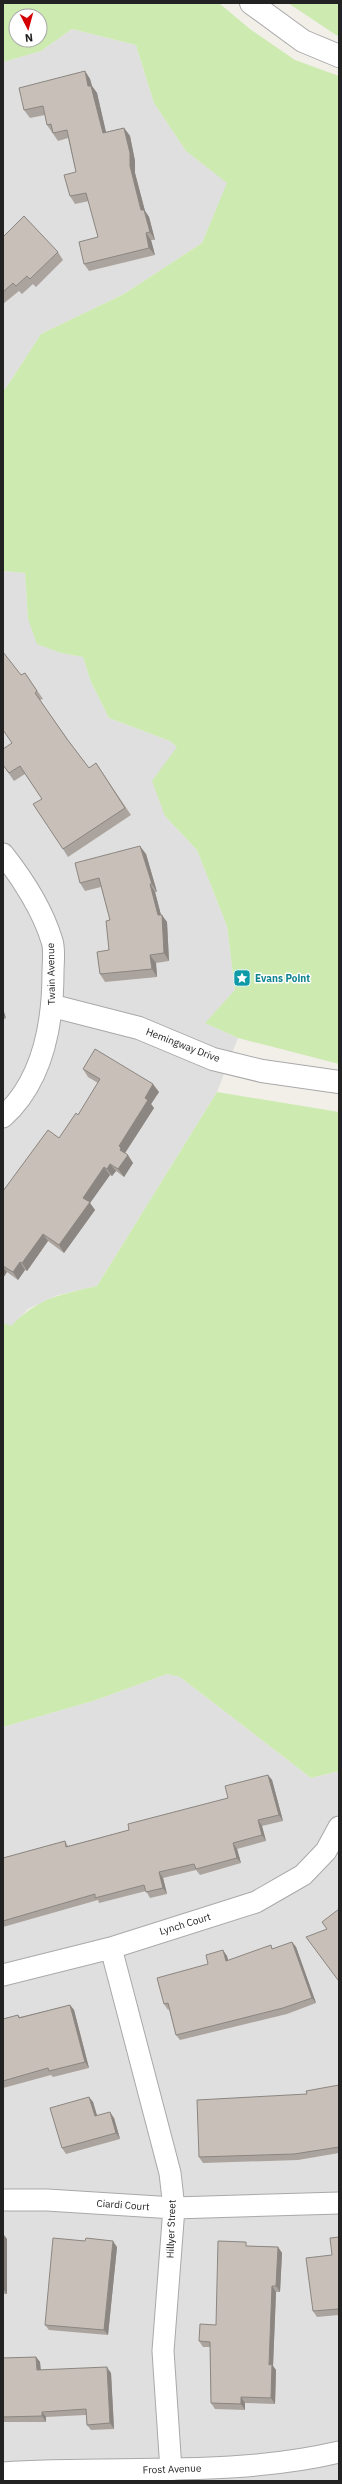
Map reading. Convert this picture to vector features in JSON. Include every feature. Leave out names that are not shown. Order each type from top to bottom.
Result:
[{"type":"street","points":[[251,3],[303,41],[339,56]]},
{"type":"street","name":"Twain Avenue","points":[[3,854],[25,882],[52,942],[53,1006],[41,1058],[18,1103],[3,1117]]},
{"type":"street","name":"Hemingway Drive","points":[[53,1006],[139,1028],[213,1059],[262,1071],[339,1082]]},
{"type":"street","name":"Lynch Court","points":[[3,1975],[111,1948],[256,1902],[303,1875],[326,1851],[339,1827]]},
{"type":"street","name":"Hillyer Street","points":[[111,1948],[170,2173],[174,2208],[163,2350],[171,2470]]},
{"type":"street","name":"Ciardi Court","points":[[3,2200],[47,2200],[174,2208],[339,2203]]},
{"type":"street","name":"Frost Avenue","points":[[16,2475],[171,2470],[298,2462],[339,2452]]},
{"type":"shaded area","points":[[72,29],[136,45],[154,103],[186,151],[228,183],[202,243],[124,294],[41,334],[6,388],[3,390],[3,62],[41,51],[48,48],[48,46]]},
{"type":"shaded area","points":[[3,571],[25,573],[28,619],[61,653],[83,657],[91,682],[109,718],[170,741],[177,747],[165,816],[197,850],[227,926],[235,990],[206,1023],[238,1038],[217,1092],[97,1286],[58,1295],[28,1309],[11,1327],[3,1323]]},
{"type":"shaded area","points":[[167,1674],[180,1677],[311,1778],[339,1771],[339,2481],[3,2481],[3,1727],[96,1700]]},
{"type":"green space","points":[[3,3],[219,3],[250,29],[295,60],[339,76],[339,1064],[238,1038],[205,1023],[235,990],[227,926],[197,850],[165,816],[152,781],[177,747],[170,741],[109,718],[91,682],[83,657],[61,653],[37,644],[28,619],[25,573],[3,571],[3,390],[6,388],[41,334],[124,294],[202,243],[227,183],[186,151],[154,103],[136,45],[72,29],[48,46],[48,8],[8,8],[8,48],[45,48],[41,51],[3,62]]},
{"type":"green space","points":[[288,3],[339,3],[339,36],[336,35]]},
{"type":"green space","points":[[217,1092],[339,1112],[339,1771],[311,1778],[180,1677],[167,1674],[96,1700],[3,1727],[3,1323],[11,1326],[31,1309],[51,1298],[97,1286]]},
{"type":"building","points":[[85,71],[88,86],[91,86],[103,133],[124,128],[130,153],[130,166],[141,210],[144,210],[150,232],[146,233],[149,248],[84,264],[79,242],[98,237],[86,193],[70,196],[64,175],[76,172],[67,130],[53,133],[51,124],[47,125],[43,106],[24,110],[19,88]]},
{"type":"building","points":[[24,216],[58,252],[30,279],[27,276],[16,286],[13,283],[3,292],[3,237]]},
{"type":"building","points":[[3,652],[21,675],[25,673],[37,691],[35,693],[89,768],[96,763],[125,808],[63,849],[33,804],[42,799],[20,766],[9,773],[3,765],[3,749],[12,743],[3,730]]},
{"type":"building","points":[[140,846],[152,884],[150,884],[158,915],[162,915],[164,953],[150,955],[152,969],[100,974],[97,952],[109,950],[106,921],[110,920],[99,878],[80,883],[75,863]]},
{"type":"building","points":[[95,1049],[153,1084],[145,1098],[148,1100],[119,1146],[121,1148],[120,1150],[128,1155],[118,1169],[110,1164],[107,1169],[104,1167],[83,1198],[90,1202],[59,1245],[43,1234],[22,1263],[20,1262],[13,1272],[3,1266],[3,1191],[48,1130],[59,1138],[76,1113],[78,1115],[100,1079],[83,1069]]},
{"type":"building","points":[[268,1775],[279,1815],[258,1820],[262,1835],[233,1843],[237,1858],[196,1869],[194,1864],[159,1872],[163,1888],[146,1892],[144,1885],[95,1898],[95,1894],[3,1921],[3,1858],[65,1841],[66,1847],[129,1830],[128,1824],[228,1798],[225,1786]]},
{"type":"building","points":[[339,1909],[338,1980],[306,1937],[327,1929],[322,1922]]},
{"type":"building","points":[[292,1942],[312,1998],[283,2008],[176,2035],[168,2003],[164,2004],[157,1978],[208,1964],[206,1955],[223,1950],[226,1961],[271,1945],[272,1949]]},
{"type":"building","points":[[70,2005],[85,2062],[49,2071],[48,2068],[3,2081],[3,2019],[18,2015],[19,2018]]},
{"type":"building","points":[[339,2085],[339,2147],[294,2154],[199,2157],[197,2100],[307,2094],[306,2091]]},
{"type":"building","points":[[89,2097],[95,2116],[110,2112],[116,2133],[62,2148],[50,2108]]},
{"type":"building","points":[[339,2237],[339,2309],[313,2311],[306,2258],[332,2255],[330,2238]]},
{"type":"building","points":[[53,2238],[85,2241],[86,2238],[113,2241],[104,2330],[45,2325]]},
{"type":"building","points":[[218,2241],[246,2242],[246,2246],[278,2247],[276,2286],[272,2286],[269,2365],[272,2364],[271,2398],[241,2397],[241,2404],[211,2403],[210,2342],[199,2341],[200,2324],[216,2325]]},
{"type":"building","points":[[36,2357],[37,2370],[107,2367],[110,2423],[87,2425],[86,2409],[42,2412],[42,2416],[3,2417],[3,2358]]},
{"type":"place","name":"Evans Point","points":[[242,978]]}]
